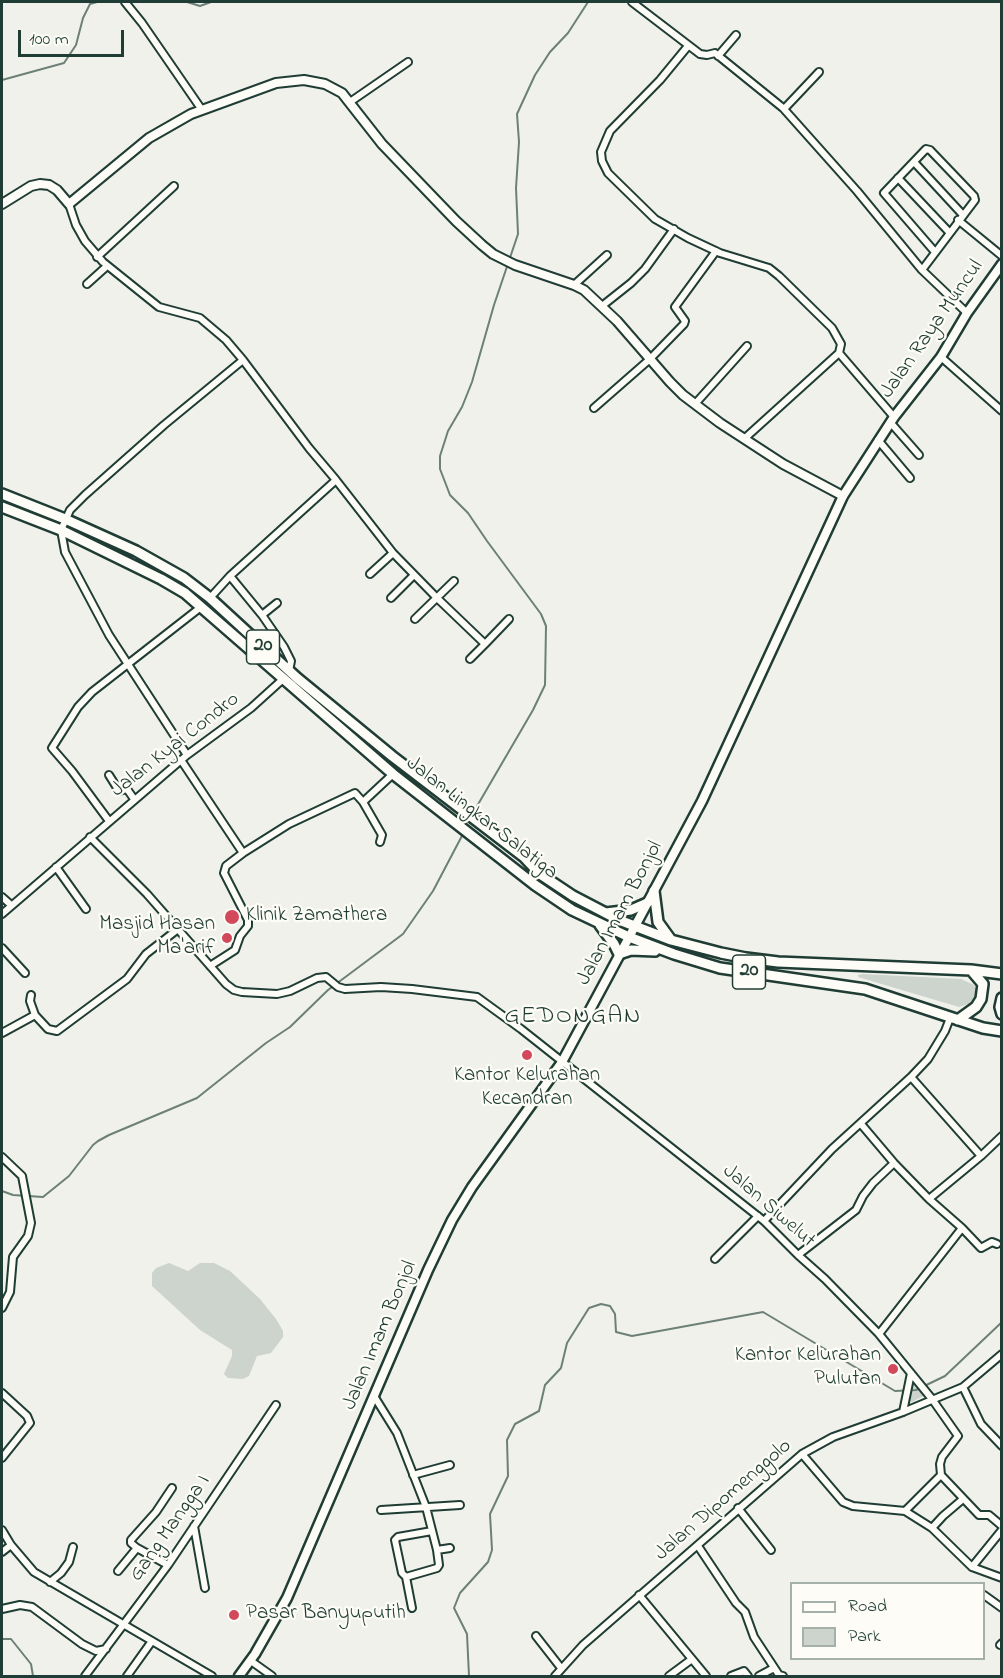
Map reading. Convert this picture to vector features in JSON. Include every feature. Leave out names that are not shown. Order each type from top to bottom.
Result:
[{"type":"highway","name":"Jalan Lingkar Salatiga","points":[[2,494],[65,519],[155,561],[184,578],[210,598],[289,671],[392,756],[524,857],[547,879],[600,917],[674,954],[720,968],[865,989],[983,1029],[1002,1031]]},
{"type":"highway","name":"Jalan Lingkar Salatiga","points":[[2,507],[61,530],[185,593],[282,680],[438,811],[572,910],[600,917]]},
{"type":"highway","points":[[654,891],[658,922],[671,940]]},
{"type":"highway","points":[[647,903],[631,910],[600,917],[619,954],[641,949],[674,954]]},
{"type":"highway","name":"Jalan Lingkar Salatiga","points":[[632,932],[721,953],[778,962],[970,970],[1002,974]]},
{"type":"highway","points":[[954,1019],[976,1007],[981,999],[982,984],[970,970]]},
{"type":"highway","points":[[1002,998],[1000,1007],[1002,1014]]},
{"type":"main road","name":"Jalan Raya Muncul","points":[[892,420],[940,357],[1002,264]]},
{"type":"main road","name":"Jalan Imam Bonjol","points":[[239,1677],[287,1598],[428,1270],[452,1220],[472,1187],[562,1062],[702,801],[843,496],[892,420]]},
{"type":"street","points":[[125,2],[202,110]]},
{"type":"street","points":[[632,2],[700,54],[715,53],[784,109],[858,191],[922,270],[968,313]]},
{"type":"street","points":[[718,56],[736,35]]},
{"type":"street","points":[[688,46],[660,80],[610,131],[602,144],[601,152],[602,161],[608,173],[655,219],[716,251],[769,268],[832,328],[841,344],[839,353],[744,439]]},
{"type":"street","points":[[350,102],[408,62]]},
{"type":"street","points":[[784,109],[819,72]]},
{"type":"street","points":[[69,204],[149,138],[179,120],[261,87],[290,80],[325,84],[342,93],[372,132],[417,181],[456,221],[493,254],[515,265],[584,290],[602,306],[670,382],[695,404],[783,464],[843,496]]},
{"type":"street","points":[[922,270],[975,200],[974,196],[929,149],[925,150],[886,190],[885,194],[935,252]]},
{"type":"street","points":[[914,162],[961,218],[1002,256]]},
{"type":"street","points":[[898,178],[949,232]]},
{"type":"street","points":[[2,204],[31,186],[40,184],[57,190],[69,204],[76,225],[97,257],[107,266],[159,307],[200,318],[226,340],[393,553],[485,644]]},
{"type":"street","points":[[97,257],[174,186]]},
{"type":"street","points":[[602,306],[645,269],[674,229]]},
{"type":"street","points":[[594,408],[684,324],[675,307],[716,251]]},
{"type":"street","points":[[574,285],[607,255]]},
{"type":"street","points":[[87,284],[107,266]]},
{"type":"street","points":[[695,404],[747,346]]},
{"type":"street","points":[[839,353],[919,455]]},
{"type":"street","points":[[940,357],[1002,411]]},
{"type":"street","points":[[187,755],[109,635],[65,552],[61,530],[65,519],[85,495],[243,360]]},
{"type":"street","points":[[878,440],[910,478]]},
{"type":"street","points":[[210,598],[230,576],[336,480]]},
{"type":"street","points":[[370,574],[393,553]]},
{"type":"street","points":[[391,598],[414,575]]},
{"type":"street","points":[[230,576],[262,615],[291,661],[289,671]]},
{"type":"street","points":[[415,619],[454,581]]},
{"type":"street","points":[[262,615],[277,603]]},
{"type":"street","points":[[109,821],[52,748],[78,707],[92,692],[201,607]]},
{"type":"street","points":[[470,659],[509,619]]},
{"type":"street","name":"Jalan Kyai Condro","points":[[2,914],[134,799],[187,755],[251,708],[282,680]]},
{"type":"street","points":[[181,760],[243,853]]},
{"type":"street","points":[[363,802],[393,774]]},
{"type":"street","points":[[109,775],[119,790],[127,789],[134,799]]},
{"type":"street","points":[[210,966],[235,950],[240,936],[248,926],[248,920],[224,873],[226,866],[243,853],[289,824],[353,793],[358,794],[382,836],[380,842]]},
{"type":"street","points":[[90,837],[147,894],[226,984],[234,990],[266,994],[290,991],[323,976],[345,989],[381,987],[477,997],[562,1062]]},
{"type":"street","points":[[56,867],[87,909]]},
{"type":"street","points":[[2,897],[11,905]]},
{"type":"street","points":[[31,995],[30,1001],[35,1015],[48,1029],[57,1031],[127,979],[146,954],[178,929]]},
{"type":"street","points":[[2,948],[25,974]]},
{"type":"street","points":[[2,1033],[35,1015]]},
{"type":"street","points":[[715,1259],[911,1077],[928,1059],[954,1019]]},
{"type":"street","name":"Jalan Siwelut","points":[[562,1062],[761,1218],[879,1334],[958,1436],[942,1457],[941,1475]]},
{"type":"street","points":[[911,1077],[981,1156]]},
{"type":"street","points":[[861,1124],[894,1163],[981,1248],[992,1242],[997,1244]]},
{"type":"street","points":[[929,1199],[1002,1136]]},
{"type":"street","points":[[2,1157],[22,1176],[31,1229],[13,1257],[10,1292],[2,1308]]},
{"type":"street","points":[[798,1255],[856,1210],[873,1183],[894,1163]]},
{"type":"street","points":[[879,1334],[962,1228]]},
{"type":"street","name":"Jalan Dipomenggolo","points":[[558,1674],[583,1645],[802,1454],[833,1437],[963,1387],[1002,1354]]},
{"type":"street","points":[[996,1359],[1002,1364]]},
{"type":"street","points":[[903,1412],[911,1373]]},
{"type":"street","points":[[963,1387],[981,1424],[1002,1446]]},
{"type":"street","points":[[2,1393],[29,1419],[30,1423],[2,1458]]},
{"type":"street","points":[[374,1396],[397,1433],[426,1507],[436,1550],[437,1568],[406,1577]]},
{"type":"street","name":"Gang Mangga I","points":[[85,1677],[168,1565],[276,1405]]},
{"type":"street","points":[[802,1454],[847,1505],[905,1511],[932,1528],[972,1567],[1002,1578]]},
{"type":"street","points":[[413,1475],[450,1465]]},
{"type":"street","points":[[905,1511],[941,1475],[979,1515],[988,1515],[1002,1528],[972,1567]]},
{"type":"street","points":[[168,1565],[137,1548],[131,1540],[152,1517],[172,1488]]},
{"type":"street","points":[[932,1528],[963,1499]]},
{"type":"street","points":[[381,1510],[460,1506]]},
{"type":"street","points":[[738,1508],[771,1550]]},
{"type":"street","points":[[194,1526],[205,1588]]},
{"type":"street","points":[[2,1530],[26,1565],[50,1582],[212,1677]]},
{"type":"street","points":[[412,1608],[395,1539],[432,1531]]},
{"type":"street","points":[[2,1552],[11,1545]]},
{"type":"street","points":[[698,1546],[736,1603],[745,1612],[751,1632],[774,1668],[783,1677]]},
{"type":"street","points":[[50,1582],[69,1562],[73,1547]]},
{"type":"street","points":[[118,1571],[137,1548]]},
{"type":"street","points":[[436,1550],[450,1548]]},
{"type":"street","points":[[639,1595],[706,1677]]},
{"type":"street","points":[[985,1596],[1002,1608]]},
{"type":"street","points":[[2,1609],[20,1605],[32,1607],[82,1644],[96,1651],[106,1649]]},
{"type":"street","points":[[536,1636],[558,1674]]},
{"type":"street","points":[[127,1677],[152,1641]]},
{"type":"street","points":[[669,1677],[692,1659]]},
{"type":"street","points":[[250,1661],[272,1677]]},
{"type":"street","points":[[759,1677],[774,1668]]},
{"type":"street","points":[[731,1677],[744,1671],[748,1677]]},
{"type":"green space","points":[[863,974],[961,979],[974,985],[977,990],[971,1003],[959,1007],[858,977]]},
{"type":"green space","points":[[169,1263],[188,1271],[200,1263],[214,1263],[230,1271],[260,1299],[276,1319],[283,1331],[283,1337],[271,1353],[257,1356],[249,1376],[243,1379],[228,1378],[224,1374],[232,1356],[232,1350],[200,1330],[152,1286],[152,1273],[156,1268]]},
{"type":"green space","points":[[913,1379],[925,1395],[912,1402],[908,1401]]},
{"type":"waterway","points":[[2,80],[64,63],[76,45],[83,18],[90,4],[97,2]]},
{"type":"waterway","points":[[187,2],[200,6],[211,2]]},
{"type":"waterway","points":[[473,813],[545,685],[546,626],[541,614],[468,513],[450,495],[440,469],[440,456],[448,431],[462,407],[472,382],[494,305],[518,234],[517,114],[535,75],[550,52],[568,33],[588,2]]},
{"type":"waterway","points":[[2,1191],[13,1195],[43,1197],[69,1176],[98,1141],[197,1098],[266,1043],[290,1027],[328,990],[403,934],[433,891],[464,832]]},
{"type":"waterway","points":[[469,1676],[467,1634],[454,1608],[460,1593],[488,1562],[492,1550],[490,1514],[508,1476],[507,1440],[515,1424],[539,1411],[545,1385],[561,1368],[567,1343],[589,1308],[601,1304],[610,1306],[615,1314],[616,1332],[632,1336],[763,1312],[895,1391],[916,1390],[945,1376],[1002,1322]]},
{"type":"waterway","points":[[2,1639],[11,1639],[31,1664],[33,1676]]},
{"type":"place","name":"Klinik Zamathera","points":[[232,917]]},
{"type":"place","name":"Masjid Hasan Ma'arif","points":[[227,938]]},
{"type":"place","name":"Kantor Kelurahan Kecandran","points":[[527,1055]]},
{"type":"place","name":"Kantor Kelurahan Pulutan","points":[[893,1369]]},
{"type":"place","name":"Pasar Banyuputih","points":[[234,1615]]},
{"type":"district","name":"GEDONGAN","points":[[573,1018]]}]
